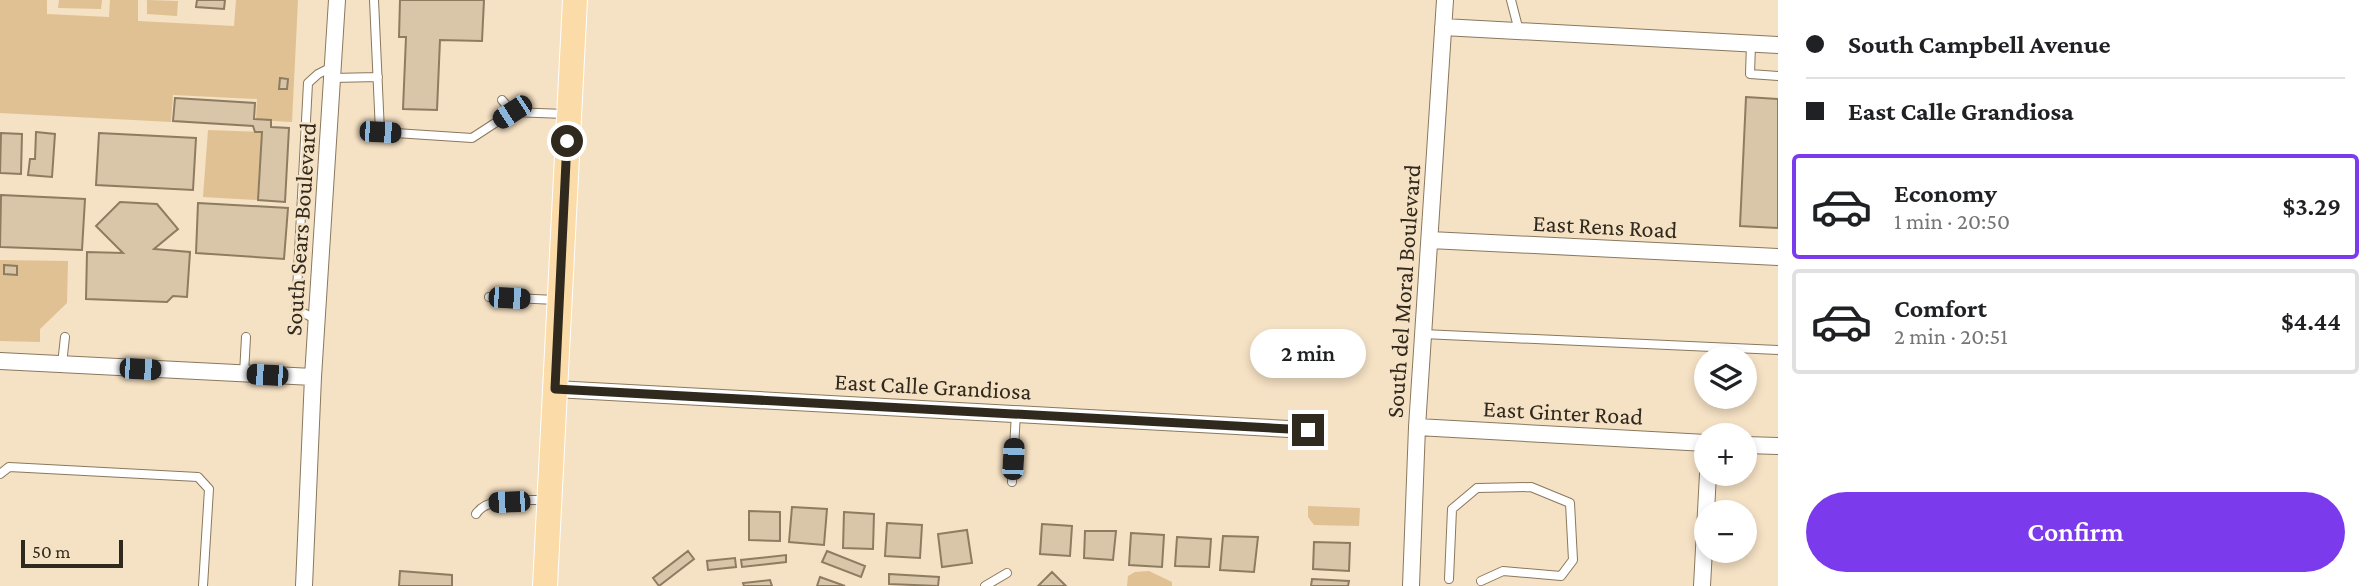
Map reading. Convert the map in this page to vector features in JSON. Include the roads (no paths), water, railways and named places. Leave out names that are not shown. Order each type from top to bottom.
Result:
[{"type":"main road","points":[[545,586],[575,0]]},
{"type":"street","name":"South Sears Boulevard","points":[[304,586],[313,377],[337,0]]},
{"type":"street","name":"South del Moral Boulevard","points":[[1411,586],[1417,427],[1445,0]]},
{"type":"street","points":[[1443,27],[1778,45]]},
{"type":"street","name":"East Rens Road","points":[[1430,240],[1778,257]]},
{"type":"street","points":[[0,361],[313,377]]},
{"type":"street","name":"East Calle Grandiosa","points":[[555,389],[1308,430]]},
{"type":"street","name":"East Ginter Road","points":[[1417,427],[1694,442]]},
{"type":"street","points":[[1757,445],[1778,446]]},
{"type":"street","points":[[1702,586],[1707,486]]},
{"type":"lane","points":[[374,0],[380,132],[472,138],[512,112],[568,114]]},
{"type":"lane","points":[[1511,0],[1519,31]]},
{"type":"lane","points":[[1751,44],[1749,75],[1778,76]]},
{"type":"lane","points":[[317,320],[296,309],[308,85],[318,74],[378,77]]},
{"type":"lane","points":[[502,100],[512,112]]},
{"type":"lane","points":[[489,297],[559,300]]},
{"type":"lane","points":[[1423,334],[1778,350]]},
{"type":"lane","points":[[62,365],[65,337]]},
{"type":"lane","points":[[244,374],[246,337]]},
{"type":"lane","points":[[1012,482],[1016,413]]},
{"type":"lane","points":[[0,474],[9,467],[198,478],[209,489],[203,586]]},
{"type":"lane","points":[[1449,579],[1452,509],[1477,488],[1531,487],[1570,503],[1573,560],[1562,576],[1503,571],[1481,581]]},
{"type":"lane","points":[[476,514],[480,508],[492,502],[549,500]]},
{"type":"lane","points":[[985,586],[1007,573]]}]
